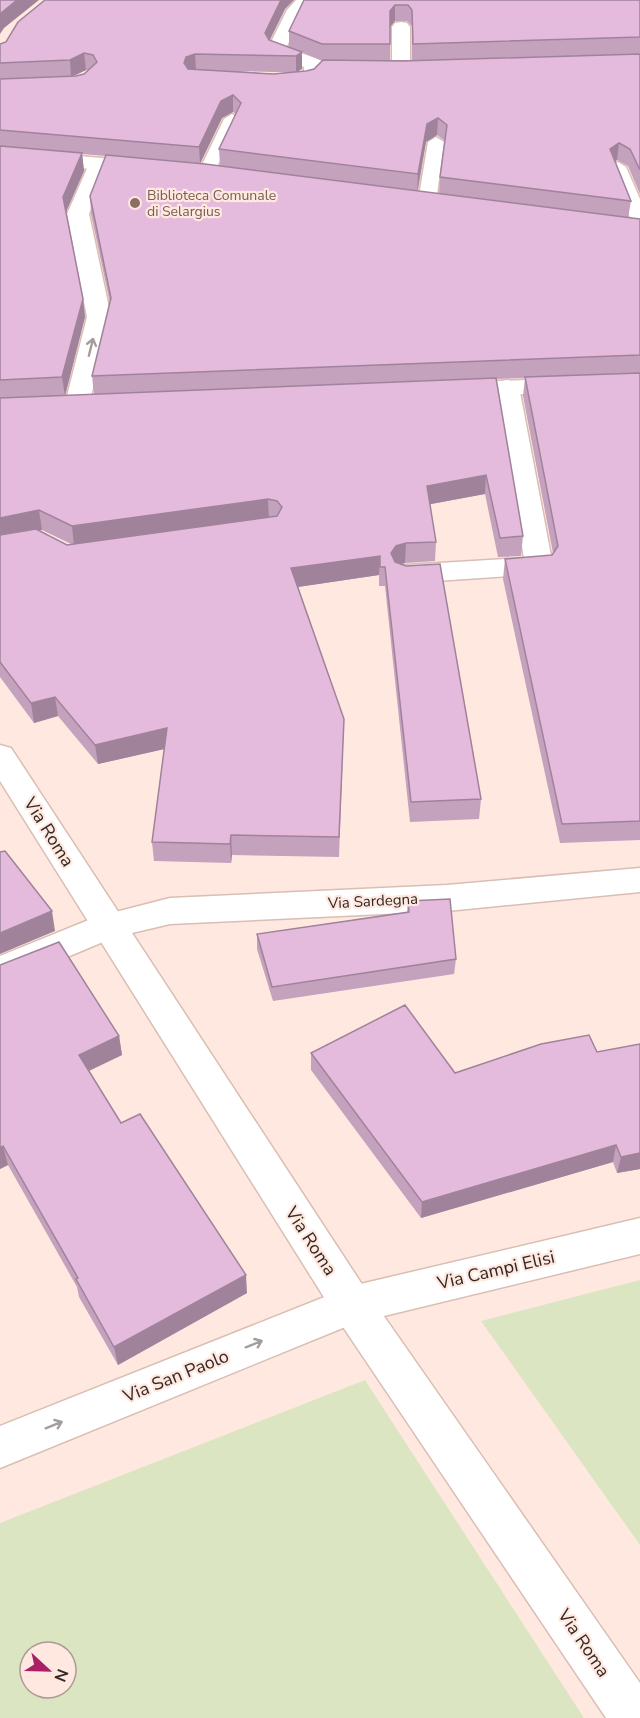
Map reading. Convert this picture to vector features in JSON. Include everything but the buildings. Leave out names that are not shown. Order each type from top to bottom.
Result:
[{"type":"street","points":[[262,81],[305,80],[313,74],[314,64],[276,50],[296,10],[306,0]]},
{"type":"street","points":[[380,69],[407,69],[401,27]]},
{"type":"street","points":[[314,68],[336,68]]},
{"type":"street","points":[[0,155],[217,174]]},
{"type":"street","points":[[78,404],[99,317],[78,214],[99,164]]},
{"type":"street","points":[[404,199],[450,205]]},
{"type":"street","points":[[429,390],[640,382]]},
{"type":"street","points":[[406,574],[539,566],[507,387]]},
{"type":"street","name":"Via Roma","points":[[0,756],[352,1305],[635,1718]]},
{"type":"street","name":"Via Sardegna","points":[[0,970],[108,926],[170,911],[447,898],[640,880]]},
{"type":"street","name":"Via Campi Elisi","points":[[352,1305],[640,1236]]},
{"type":"street","name":"Via San Paolo","points":[[0,1447],[352,1305]]},
{"type":"lane","points":[[217,174],[232,119]]},
{"type":"lane","points":[[427,202],[436,142]]},
{"type":"lane","points":[[618,167],[634,226]]},
{"type":"green space","points":[[640,1280],[640,1545],[481,1321]]},
{"type":"green space","points":[[365,1380],[584,1718],[0,1718],[0,1523]]},
{"type":"place","name":"Biblioteca Comunale di Selargius","points":[[135,203]]}]
